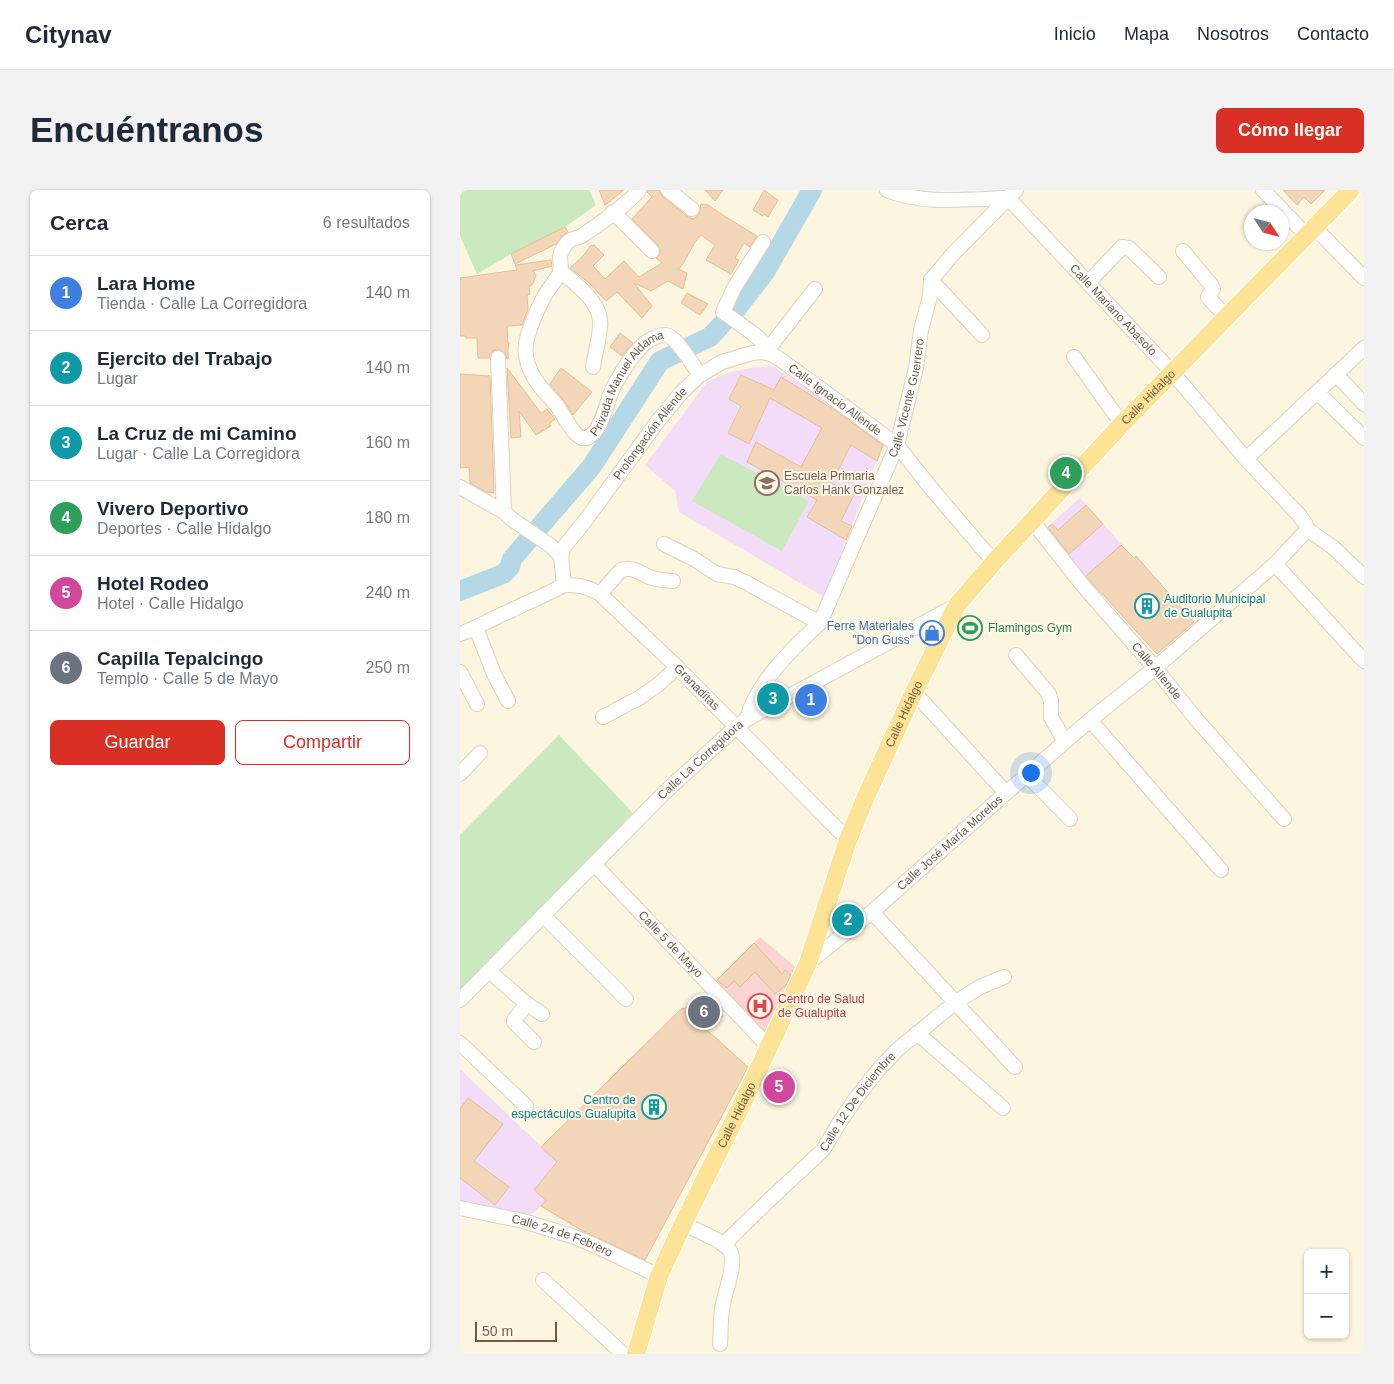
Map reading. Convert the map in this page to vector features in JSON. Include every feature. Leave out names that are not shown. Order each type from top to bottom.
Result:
[{"type":"main road","name":"Calle Hidalgo","points":[[636,1354],[659,1276],[808,963],[848,840],[866,794],[957,604],[1122,424],[1351,190]]},
{"type":"street","name":"Privada Manuel Aldama","points":[[639,190],[582,236],[569,240],[559,256],[560,271],[543,298],[527,336],[526,354],[535,380],[562,412],[575,433],[580,437],[587,438],[598,426],[607,407],[611,392],[633,354],[648,341],[658,336],[666,335],[671,337],[700,375]]},
{"type":"street","points":[[668,190],[692,208]]},
{"type":"street","points":[[887,190],[911,198],[949,199],[1012,194]]},
{"type":"street","points":[[1263,190],[1364,278]]},
{"type":"street","name":"Calle Vicente Guerrero","points":[[742,723],[761,688],[800,642],[820,623],[897,445],[916,368],[932,280],[952,255],[1012,194]]},
{"type":"street","name":"Calle Mariano Abasolo","points":[[1012,194],[1088,283],[1172,372],[1299,516],[1307,529],[1334,548],[1364,577]]},
{"type":"street","points":[[613,212],[652,251]]},
{"type":"street","points":[[763,242],[734,288],[723,312],[770,351],[815,289]]},
{"type":"street","points":[[1088,283],[1122,247],[1129,248],[1159,277]]},
{"type":"street","points":[[1183,251],[1211,285],[1213,289],[1208,297],[1226,317]]},
{"type":"street","points":[[560,271],[584,292],[599,315],[600,326],[593,367]]},
{"type":"street","points":[[932,280],[982,336]]},
{"type":"street","points":[[1246,458],[1364,348]]},
{"type":"street","name":"Calle Ignacio Allende","points":[[770,351],[897,445],[994,562]]},
{"type":"street","name":"Prolongación Allende","points":[[556,551],[564,547],[658,421],[681,393],[700,375],[722,362],[752,353],[770,351]]},
{"type":"street","points":[[1074,356],[1122,424]]},
{"type":"street","points":[[498,358],[504,512]]},
{"type":"street","points":[[1336,374],[1364,404]]},
{"type":"street","points":[[1317,392],[1364,438]]},
{"type":"street","points":[[460,487],[504,512],[556,551],[564,585],[460,634]]},
{"type":"street","name":"Calle Allende","points":[[1032,521],[1085,588],[1284,819]]},
{"type":"street","name":"Calle José María Morelos","points":[[808,963],[872,912],[1006,792],[1027,776],[1090,720],[1155,668],[1274,564],[1307,529]]},
{"type":"street","points":[[664,544],[694,559],[717,574],[734,577],[745,582],[820,623]]},
{"type":"street","points":[[1274,564],[1364,662]]},
{"type":"street","points":[[600,594],[621,570],[625,569],[638,571],[653,578],[673,581]]},
{"type":"street","name":"Granaditas","points":[[564,585],[579,585],[600,594],[677,668],[742,723],[848,840]]},
{"type":"street","name":"Calle La Corregidora","points":[[460,1000],[666,792],[742,723],[957,604]]},
{"type":"street","points":[[476,628],[494,674],[508,701]]},
{"type":"street","points":[[1016,655],[1049,694],[1051,701],[1050,717],[1064,742]]},
{"type":"street","points":[[603,717],[639,698],[677,668]]},
{"type":"street","points":[[460,672],[477,704]]},
{"type":"street","points":[[914,692],[1006,792]]},
{"type":"street","points":[[1090,720],[1221,870]]},
{"type":"street","points":[[460,774],[480,753]]},
{"type":"street","points":[[1027,776],[1070,819]]},
{"type":"street","name":"Calle 5 de Mayo","points":[[594,864],[768,1046]]},
{"type":"street","points":[[872,912],[1015,1067]]},
{"type":"street","points":[[543,915],[626,1000]]},
{"type":"street","points":[[489,971],[527,1004],[542,1014]]},
{"type":"street","name":"Calle 12 De Diciembre","points":[[724,1244],[823,1150],[857,1096],[898,1049],[956,1002],[980,986],[1004,977]]},
{"type":"street","points":[[527,1004],[514,1022],[534,1042]]},
{"type":"street","points":[[917,1033],[1003,1108]]},
{"type":"street","points":[[460,1043],[526,1106]]},
{"type":"street","name":"Calle 24 de Febrero","points":[[460,1208],[523,1221],[572,1236],[594,1244],[659,1276]]},
{"type":"street","points":[[683,1224],[724,1244],[732,1256],[732,1265],[722,1306],[720,1344]]},
{"type":"street","points":[[542,1280],[623,1354]]},
{"type":"shaded area","name":"Escuela Primaria Carlos Hank Gonzalez","points":[[773,366],[884,441],[824,597],[679,512],[675,491],[645,465],[707,382],[727,373]]},
{"type":"shaded area","points":[[1080,498],[1134,558],[1097,591],[1043,531]]},
{"type":"shaded area","name":"Centro de Salud de Gualupita","points":[[760,937],[800,971],[773,1028],[763,1032],[714,984]]},
{"type":"shaded area","points":[[460,1069],[568,1172],[541,1206],[532,1214],[506,1212],[460,1201]]},
{"type":"green space","points":[[460,190],[589,190],[596,205],[565,227],[514,252],[477,274],[460,236]]},
{"type":"green space","points":[[721,454],[809,501],[782,551],[692,501]]},
{"type":"green space","points":[[559,735],[633,813],[460,993],[460,835]]},
{"type":"building","points":[[599,190],[624,190],[605,205]]},
{"type":"building","points":[[648,190],[659,190],[663,197],[693,219],[699,214],[701,204],[708,205],[757,236],[750,247],[744,243],[735,258],[739,260],[731,274],[706,260],[715,245],[701,235],[678,269],[687,273],[683,289],[668,281],[651,291],[634,283],[652,306],[642,318],[617,292],[606,301],[589,283],[570,268],[583,256],[591,245],[594,245],[604,255],[593,266],[605,279],[624,261],[639,277],[662,263],[656,258],[661,253],[658,245],[632,219],[652,197],[647,192]]},
{"type":"building","points":[[705,190],[723,190],[715,201]]},
{"type":"building","points":[[764,190],[778,200],[768,217],[753,210]]},
{"type":"building","points":[[1283,190],[1325,190],[1311,204],[1304,197],[1297,205]]},
{"type":"building","points":[[565,227],[568,232],[556,244],[515,264],[511,254]]},
{"type":"building","points":[[551,260],[552,266],[533,271],[536,275],[533,284],[529,287],[530,294],[527,295],[528,309],[522,325],[507,326],[508,359],[505,353],[498,349],[490,354],[489,358],[478,358],[477,338],[460,336],[460,278],[517,270],[515,265]]},
{"type":"building","points":[[687,293],[708,304],[700,315],[681,303]]},
{"type":"building","points":[[620,333],[633,343],[622,356],[610,347]]},
{"type":"building","points":[[507,368],[541,413],[547,409],[555,419],[549,424],[551,426],[536,435],[519,411],[521,437],[511,438]]},
{"type":"building","points":[[561,368],[592,392],[573,415],[550,384]]},
{"type":"building","points":[[460,374],[490,376],[494,493],[486,492],[470,483],[469,467],[460,468]]},
{"type":"building","points":[[741,375],[774,390],[781,377],[833,409],[883,445],[877,461],[851,445],[831,483],[854,495],[841,521],[852,526],[846,540],[807,517],[817,500],[747,462],[756,442],[801,467],[822,428],[770,398],[749,444],[728,433],[741,406],[729,399]]},
{"type":"building","points":[[1086,505],[1103,524],[1069,554],[1048,527],[1052,524],[1058,530]]},
{"type":"building","name":"Auditorio Municipal de Gualupita","points":[[1121,545],[1134,558],[1136,556],[1194,622],[1157,654],[1086,576]]},
{"type":"building","points":[[754,943],[782,974],[785,970],[791,975],[787,984],[775,994],[755,972],[740,987],[734,981],[727,988],[717,980]]},
{"type":"building","name":"Centro de espectáculos Gualupita","points":[[701,994],[723,1016],[707,1030],[748,1067],[645,1260],[581,1230],[541,1206],[546,1200],[534,1190],[557,1162],[541,1147],[682,1008],[684,1009]]},
{"type":"building","points":[[468,1098],[503,1124],[474,1161],[509,1187],[495,1205],[460,1178],[460,1109]]},
{"type":"waterway","points":[[460,591],[503,574],[510,567],[512,559],[592,466],[660,361],[710,337],[738,307],[765,272],[812,190]]},
{"type":"place","name":"Vivero Deportivo","points":[[1066,473]]},
{"type":"place","name":"Escuela Primaria Carlos Hank Gonzalez","points":[[767,483]]},
{"type":"place","name":"Auditorio Municipal de Gualupita","points":[[1147,606]]},
{"type":"place","name":"Flamingos Gym","points":[[970,628]]},
{"type":"place","name":"Ferre Materiales \"Don Guss\"","points":[[932,633]]},
{"type":"place","name":"La Cruz de mi Camino","points":[[773,699]]},
{"type":"place","name":"Lara Home","points":[[811,700]]},
{"type":"place","name":"Ejercito del Trabajo","points":[[848,920]]},
{"type":"place","name":"Centro de Salud de Gualupita","points":[[760,1006]]},
{"type":"place","name":"Capilla Tepalcingo","points":[[704,1012]]},
{"type":"place","name":"Hotel Rodeo","points":[[779,1087]]},
{"type":"place","name":"Centro de espectáculos Gualupita","points":[[654,1107]]}]
